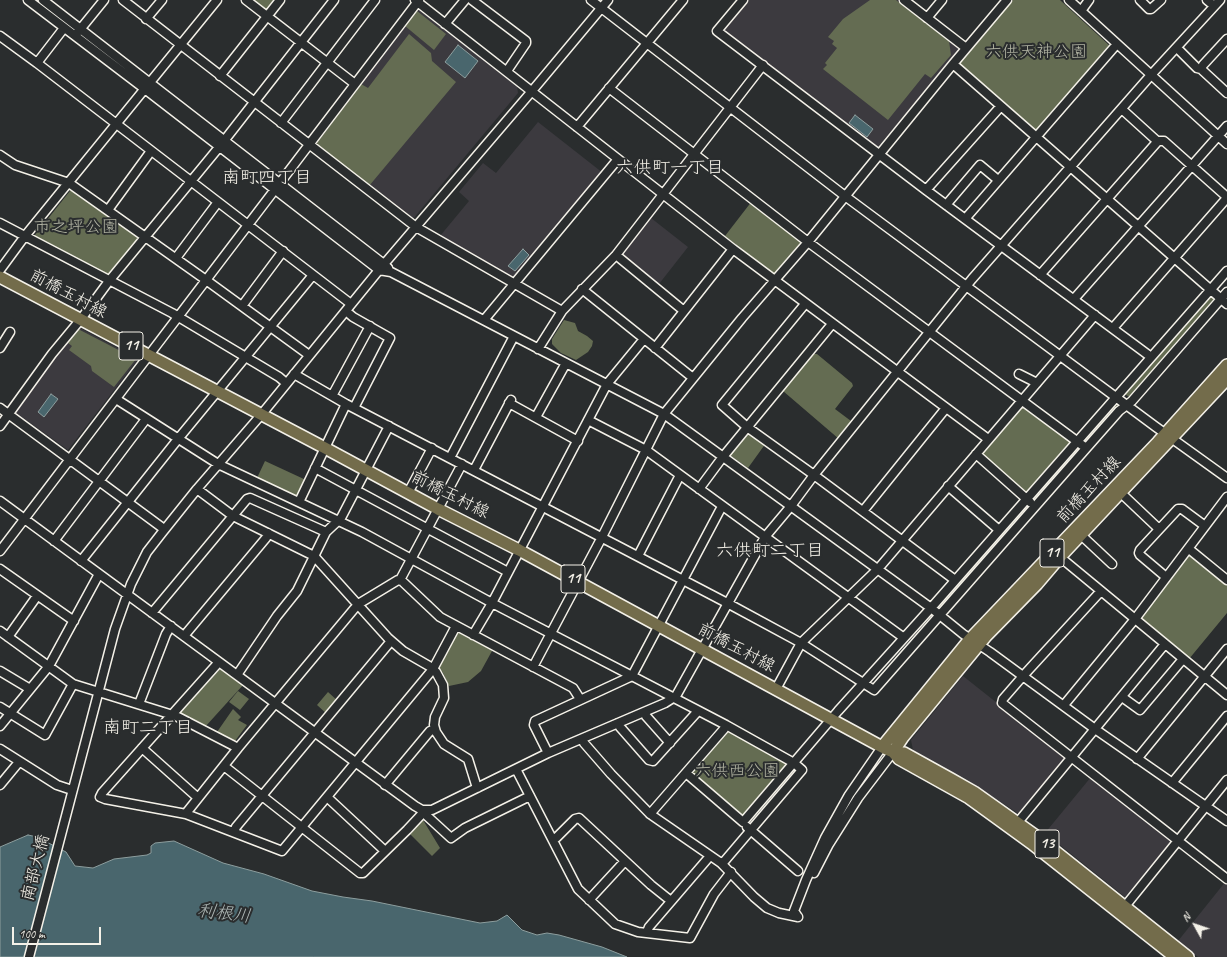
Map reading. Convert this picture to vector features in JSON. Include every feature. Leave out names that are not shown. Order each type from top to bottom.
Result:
[{"type":"main road","name":"前橋玉村線","points":[[0,277],[438,509],[519,550],[893,752],[975,642],[1037,584],[1081,534],[1121,493],[1227,365]]},
{"type":"main road","name":"前橋玉村線","points":[[882,747],[975,642],[1169,435],[1180,429],[1227,379]]},
{"type":"main road","name":"13","points":[[893,752],[899,759],[1015,826],[1122,910],[1188,957]]},
{"type":"main road","name":"13","points":[[1122,910],[1175,957]]},
{"type":"street","points":[[28,0],[64,28],[78,32]]},
{"type":"street","points":[[43,0],[78,32],[382,267],[664,414],[1095,729],[1227,821]]},
{"type":"street","points":[[78,32],[104,0]]},
{"type":"street","points":[[122,0],[416,227],[562,311]]},
{"type":"street","points":[[146,19],[162,0]]},
{"type":"street","points":[[0,270],[25,236],[217,0]]},
{"type":"street","points":[[246,0],[355,84]]},
{"type":"street","points":[[220,76],[280,0]]},
{"type":"street","points":[[0,426],[52,354],[81,319],[109,281],[222,143],[334,0]]},
{"type":"street","points":[[281,123],[376,0]]},
{"type":"street","points":[[445,24],[465,0]]},
{"type":"street","points":[[472,0],[526,41],[507,71]]},
{"type":"street","points":[[591,0],[646,44],[845,196],[1227,478]]},
{"type":"street","name":"南部大橋","points":[[28,957],[115,629],[127,595],[143,559],[164,529],[197,489],[262,415],[286,383],[382,267],[532,92],[608,0]]},
{"type":"street","points":[[577,127],[683,0]]},
{"type":"street","points":[[743,0],[718,31],[926,190],[1151,357]]},
{"type":"street","points":[[904,0],[966,48]]},
{"type":"street","points":[[927,18],[942,0]]},
{"type":"street","points":[[533,667],[602,537],[664,414],[1007,0]]},
{"type":"street","points":[[1069,0],[1227,144]]},
{"type":"street","points":[[1081,11],[1089,0]]},
{"type":"street","points":[[1140,0],[1151,9],[1161,0]]},
{"type":"street","points":[[1207,0],[1214,6]]},
{"type":"street","points":[[224,766],[360,873],[363,873],[424,811],[432,810],[548,753],[674,698],[766,537],[814,475],[966,286],[1151,75],[1220,0]]},
{"type":"street","points":[[0,551],[417,1],[732,249],[988,439]]},
{"type":"street","points":[[37,63],[64,28]]},
{"type":"street","points":[[0,36],[352,304]]},
{"type":"street","points":[[1201,69],[1227,39]]},
{"type":"street","points":[[965,219],[1117,44]]},
{"type":"street","points":[[1180,51],[1197,68],[1201,69],[1225,88]]},
{"type":"street","points":[[294,374],[350,406],[602,537],[801,643],[874,690],[1086,448],[1126,404],[1132,401],[1225,298],[1210,289],[953,64]]},
{"type":"street","points":[[538,348],[562,311],[616,255],[763,65]]},
{"type":"street","points":[[609,88],[808,242],[1086,448]]},
{"type":"street","points":[[926,190],[1001,106]]},
{"type":"street","points":[[1113,328],[1227,197],[1164,141],[1158,141],[1125,112]]},
{"type":"street","points":[[1074,299],[1227,126]]},
{"type":"street","points":[[1040,275],[1158,141]]},
{"type":"street","points":[[108,210],[152,151]]},
{"type":"street","points":[[0,155],[15,165],[69,183],[176,258],[309,355]]},
{"type":"street","points":[[484,320],[514,282],[618,159]]},
{"type":"street","points":[[946,205],[980,165],[998,180]]},
{"type":"street","points":[[176,258],[218,202]]},
{"type":"street","points":[[0,223],[178,317],[279,377],[286,383]]},
{"type":"street","points":[[655,348],[732,249]]},
{"type":"street","points":[[242,306],[283,251]]},
{"type":"street","points":[[616,255],[684,311]]},
{"type":"street","points":[[742,822],[831,719],[864,684],[1227,271]]},
{"type":"street","points":[[81,561],[178,439],[313,275]]},
{"type":"street","points":[[582,289],[693,378]]},
{"type":"street","points":[[805,304],[722,405],[747,427],[903,540],[955,580]]},
{"type":"street","points":[[299,502],[314,468],[325,448],[390,340],[388,335],[353,317],[346,311]]},
{"type":"street","points":[[776,689],[801,643],[878,569],[1095,315]]},
{"type":"street","points":[[699,489],[722,457],[832,324]]},
{"type":"street","points":[[332,396],[370,326]]},
{"type":"street","points":[[0,348],[10,332]]},
{"type":"street","points":[[450,458],[514,336]]},
{"type":"street","points":[[473,635],[492,603],[607,384],[644,339]]},
{"type":"street","points":[[536,417],[566,363]]},
{"type":"street","points":[[1019,374],[1037,383]]},
{"type":"street","points":[[116,399],[218,464],[339,520],[492,603],[698,710],[794,763],[802,770],[722,864]]},
{"type":"street","points":[[474,470],[510,401],[578,441]]},
{"type":"street","points":[[0,408],[164,529]]},
{"type":"street","points":[[863,511],[946,408]]},
{"type":"street","points":[[54,541],[146,419]]},
{"type":"street","points":[[588,420],[646,450],[904,638]]},
{"type":"street","points":[[237,675],[297,591],[326,532],[339,520],[389,426]]},
{"type":"street","points":[[408,493],[432,448]]},
{"type":"street","points":[[976,454],[1035,506]]},
{"type":"street","points":[[186,814],[238,748],[357,606],[400,580],[462,464]]},
{"type":"street","points":[[314,468],[508,572]]},
{"type":"street","points":[[638,556],[680,475]]},
{"type":"street","points":[[948,486],[999,530]]},
{"type":"street","points":[[197,489],[233,516],[314,556],[357,606],[390,641],[403,651],[433,669],[439,676],[444,689],[444,698],[435,717],[435,729],[443,743],[468,759],[477,788]]},
{"type":"street","points":[[1121,493],[1159,529]]},
{"type":"street","points":[[1064,705],[1135,619],[1227,497]]},
{"type":"street","points":[[152,613],[247,499],[250,498],[326,532]]},
{"type":"street","points":[[0,501],[385,785],[424,811],[427,816],[451,838],[465,828],[530,796]]},
{"type":"street","points":[[1166,577],[1139,553],[1140,550],[1180,508],[1205,526]]},
{"type":"street","points":[[548,753],[534,724],[535,721],[632,676],[720,510]]},
{"type":"street","points":[[184,636],[266,538],[268,533]]},
{"type":"street","points":[[1081,534],[1112,564]]},
{"type":"street","points":[[1189,549],[1227,580]]},
{"type":"street","points":[[1060,557],[1227,695]]},
{"type":"street","points":[[0,569],[74,621]]},
{"type":"street","points":[[0,726],[49,666],[99,574]]},
{"type":"street","points":[[400,580],[433,612],[456,626],[574,688],[580,699]]},
{"type":"street","points":[[1101,591],[1023,676],[1003,699],[1002,703],[1227,879]]},
{"type":"street","points":[[8,637],[37,596]]},
{"type":"street","points":[[139,704],[166,634],[171,626]]},
{"type":"street","points":[[220,662],[102,793],[101,798],[186,814],[282,851],[433,669],[456,626]]},
{"type":"street","points":[[0,631],[73,684],[173,715],[238,748]]},
{"type":"street","points":[[234,832],[236,827],[390,641]]},
{"type":"street","points":[[1015,826],[1165,644]]},
{"type":"street","points":[[1137,759],[1227,649]]},
{"type":"street","points":[[1122,697],[1140,710],[1183,659]]},
{"type":"street","points":[[0,671],[30,689]]},
{"type":"street","points":[[0,708],[45,735],[73,684]]},
{"type":"street","points":[[618,723],[651,761],[655,760],[698,710]]},
{"type":"street","points":[[644,712],[670,743]]},
{"type":"street","points":[[1172,783],[1227,716]]},
{"type":"street","points":[[650,814],[726,725]]},
{"type":"street","points":[[385,785],[430,731],[435,729]]},
{"type":"street","points":[[582,738],[584,743],[611,774],[650,814],[722,864],[754,898],[767,908],[798,917]]},
{"type":"street","points":[[798,917],[794,911],[824,838],[849,795],[882,747]]},
{"type":"street","points":[[142,748],[198,798]]},
{"type":"street","points":[[0,749],[57,784],[72,790]]},
{"type":"street","points":[[798,917],[810,881],[829,844],[866,786],[893,752]]},
{"type":"street","points":[[0,785],[19,762]]},
{"type":"street","points":[[516,769],[578,889],[615,924],[638,932],[690,938],[714,894],[731,872]]},
{"type":"street","points":[[686,773],[798,871]]},
{"type":"street","points":[[1122,910],[1227,780]]},
{"type":"street","points":[[327,797],[385,851]]},
{"type":"street","points":[[553,840],[575,819],[579,818],[650,886],[671,901]]},
{"type":"street","points":[[647,932],[649,926],[710,856]]},
{"type":"street","points":[[589,900],[625,861]]},
{"type":"shaded area","points":[[746,0],[899,0],[959,46],[959,50],[877,148],[874,148],[723,32],[724,26]]},
{"type":"shaded area","points":[[416,10],[419,10],[517,86],[518,93],[413,219],[316,146],[316,142]]},
{"type":"shaded area","points":[[538,122],[603,173],[516,276],[513,277],[440,236],[469,201],[459,192],[483,163],[496,173]]},
{"type":"shaded area","points":[[651,218],[688,247],[659,284],[622,254]]},
{"type":"shaded area","points":[[78,327],[138,359],[68,450],[15,412]]},
{"type":"shaded area","points":[[963,676],[1064,756],[1064,759],[1019,814],[966,779],[913,750],[911,740]]},
{"type":"shaded area","points":[[1091,777],[1171,839],[1171,842],[1125,897],[1045,833]]},
{"type":"shaded area","points":[[1226,881],[1227,957],[1198,957],[1178,941]]},
{"type":"green space","points":[[253,0],[276,0],[269,9],[266,10]]},
{"type":"green space","points":[[870,0],[896,0],[949,41],[951,55],[931,78],[925,74],[888,120],[823,69],[827,65],[825,63],[837,48],[832,44],[834,41],[828,37],[843,19]]},
{"type":"green space","name":"六供天神公園","points":[[1013,0],[1060,0],[1111,47],[1037,131],[1033,131],[960,66],[960,63]]},
{"type":"green space","points":[[417,11],[446,34],[434,50],[405,26]]},
{"type":"green space","points":[[409,34],[431,53],[432,61],[456,82],[369,186],[317,145],[317,143],[361,84],[368,88]]},
{"type":"green space","name":"市之坪公園","points":[[70,191],[73,191],[139,237],[139,241],[108,276],[35,237],[35,235]]},
{"type":"green space","points":[[752,201],[803,243],[778,273],[771,272],[725,236]]},
{"type":"green space","points":[[1210,295],[1212,295],[1216,301],[1131,398],[1123,393]]},
{"type":"green space","points":[[564,320],[575,323],[578,331],[593,341],[588,352],[576,360],[561,353],[552,344],[552,339]]},
{"type":"green space","points":[[78,329],[136,359],[114,387],[92,371],[91,366],[69,350],[72,346],[68,343]]},
{"type":"green space","points":[[813,354],[817,354],[852,383],[853,386],[835,409],[851,421],[839,439],[783,391]]},
{"type":"green space","points":[[1114,403],[1119,407],[1089,442],[1082,440]]},
{"type":"green space","points":[[1022,406],[1026,406],[1071,439],[1072,443],[1028,493],[1025,493],[983,456],[982,452]]},
{"type":"green space","points":[[748,433],[751,433],[766,443],[748,468],[730,455]]},
{"type":"green space","points":[[1077,445],[1082,447],[1035,501],[1032,498]]},
{"type":"green space","points":[[265,461],[306,480],[298,497],[257,478]]},
{"type":"green space","points":[[1026,503],[1031,505],[1031,507],[942,609],[937,604]]},
{"type":"green space","points":[[1187,555],[1190,555],[1227,584],[1227,613],[1189,659],[1141,619],[1140,616]]},
{"type":"green space","points":[[459,631],[491,648],[492,651],[481,671],[468,682],[449,686],[438,666],[456,632]]},
{"type":"green space","points":[[220,669],[223,669],[244,684],[205,727],[182,716],[181,712]]},
{"type":"green space","points":[[238,691],[249,699],[240,710],[229,702]]},
{"type":"green space","points":[[328,692],[339,702],[328,715],[317,705]]},
{"type":"green space","points":[[233,709],[241,717],[238,720],[247,725],[235,741],[217,732]]},
{"type":"green space","name":"六供西公園","points":[[729,730],[786,761],[787,764],[742,816],[739,816],[690,774],[691,770],[725,731]]},
{"type":"green space","points":[[423,820],[440,848],[432,856],[410,834]]},
{"type":"water","points":[[458,45],[478,61],[465,78],[445,62]]},
{"type":"water","points":[[855,115],[873,129],[867,137],[849,123]]},
{"type":"water","points":[[523,249],[529,255],[515,271],[508,266]]},
{"type":"water","points":[[51,394],[58,399],[44,417],[38,412]]},
{"type":"water","name":"利根川","points":[[28,835],[37,837],[66,852],[75,866],[93,868],[114,859],[147,855],[151,853],[151,846],[155,843],[174,841],[223,863],[264,874],[312,891],[372,901],[480,923],[497,921],[507,915],[522,930],[537,935],[547,933],[559,935],[602,947],[627,957],[0,957],[0,847]]},
{"type":"district","name":"六供町一丁目","points":[[670,168]]},
{"type":"district","name":"南町四丁目","points":[[267,178]]},
{"type":"district","name":"六供町二丁目","points":[[770,551]]},
{"type":"district","name":"南町二丁目","points":[[148,728]]}]
